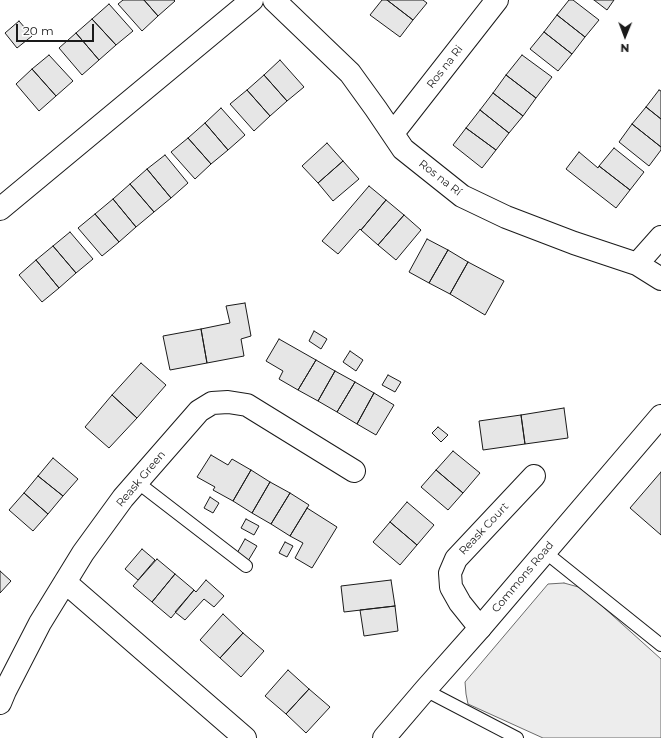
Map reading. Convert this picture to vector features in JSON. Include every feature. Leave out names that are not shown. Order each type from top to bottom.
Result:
[{"type":"street","points":[[0,209],[252,0]]},
{"type":"street","name":"Ros na Rí","points":[[274,0],[350,73],[404,149],[462,196],[506,217],[574,243],[637,264],[661,278]]},
{"type":"street","name":"Ros na Ri","points":[[393,133],[496,0]]},
{"type":"street","points":[[637,264],[661,237]]},
{"type":"street","name":"Reask Green","points":[[0,703],[40,623],[83,552],[123,498],[199,411],[212,403],[228,402],[247,405],[354,471]]},
{"type":"street","name":"Commons Road","points":[[384,738],[661,416]]},
{"type":"street","name":"Reask Court","points":[[480,628],[460,603],[451,587],[450,573],[456,559],[534,476]]},
{"type":"street","points":[[65,582],[245,738]]},
{"type":"lane","points":[[138,482],[246,566]]},
{"type":"lane","points":[[545,552],[661,645]]},
{"type":"lane","points":[[425,690],[517,738]]},
{"type":"shaded area","points":[[564,583],[582,588],[661,659],[661,738],[543,738],[468,704],[465,682],[548,584]]},
{"type":"building","points":[[123,0],[144,0],[158,16],[142,31],[118,4]]},
{"type":"building","points":[[144,0],[174,0],[175,1],[158,16]]},
{"type":"building","points":[[382,0],[387,0],[413,20],[400,37],[370,15]]},
{"type":"building","points":[[387,0],[423,0],[427,3],[413,20]]},
{"type":"building","points":[[569,0],[573,0],[599,20],[585,37],[557,15]]},
{"type":"building","points":[[594,0],[614,0],[607,10]]},
{"type":"building","points":[[109,4],[133,31],[116,45],[92,19]]},
{"type":"building","points":[[557,15],[585,37],[572,54],[544,32]]},
{"type":"building","points":[[92,19],[116,45],[99,60],[76,33]]},
{"type":"building","points":[[19,21],[32,36],[17,48],[5,33]]},
{"type":"building","points":[[544,32],[572,54],[558,71],[530,49]]},
{"type":"building","points":[[76,33],[99,60],[82,75],[59,48]]},
{"type":"building","points":[[49,55],[73,81],[56,96],[32,69]]},
{"type":"building","points":[[522,55],[552,77],[536,98],[506,75]]},
{"type":"building","points":[[280,60],[304,87],[287,101],[264,75]]},
{"type":"building","points":[[32,69],[56,96],[39,111],[16,84]]},
{"type":"building","points":[[264,75],[287,101],[270,116],[247,90]]},
{"type":"building","points":[[506,75],[536,98],[523,116],[493,93]]},
{"type":"building","points":[[247,90],[270,116],[254,131],[230,104]]},
{"type":"building","points":[[659,90],[661,91],[661,119],[646,107]]},
{"type":"building","points":[[493,93],[523,116],[509,133],[480,110]]},
{"type":"building","points":[[646,107],[661,119],[661,147],[632,124]]},
{"type":"building","points":[[221,108],[245,135],[228,150],[205,123]]},
{"type":"building","points":[[480,110],[509,133],[496,150],[466,128]]},
{"type":"building","points":[[205,123],[228,150],[211,164],[188,138]]},
{"type":"building","points":[[632,124],[661,147],[661,150],[649,166],[619,142]]},
{"type":"building","points":[[466,128],[496,150],[482,168],[453,145]]},
{"type":"building","points":[[188,138],[211,164],[195,179],[171,152]]},
{"type":"building","points":[[327,143],[343,161],[318,183],[302,166]]},
{"type":"building","points":[[614,148],[644,172],[630,190],[599,166]]},
{"type":"building","points":[[579,152],[598,168],[599,166],[630,190],[616,208],[566,169]]},
{"type":"building","points":[[165,155],[188,183],[171,198],[147,169]]},
{"type":"building","points":[[343,161],[359,179],[333,201],[318,183]]},
{"type":"building","points":[[147,169],[171,198],[154,212],[130,184]]},
{"type":"building","points":[[130,184],[154,212],[136,227],[113,199]]},
{"type":"building","points":[[369,186],[386,200],[361,230],[360,229],[338,254],[322,241]]},
{"type":"building","points":[[113,199],[136,227],[119,242],[95,214]]},
{"type":"building","points":[[386,200],[404,215],[378,245],[361,230]]},
{"type":"building","points":[[95,214],[119,242],[102,256],[78,228]]},
{"type":"building","points":[[404,215],[421,230],[396,260],[378,245]]},
{"type":"building","points":[[70,232],[93,259],[76,273],[53,246]]},
{"type":"building","points":[[427,239],[448,250],[429,283],[409,272]]},
{"type":"building","points":[[53,246],[76,273],[59,288],[36,260]]},
{"type":"building","points":[[448,250],[468,262],[450,294],[429,283]]},
{"type":"building","points":[[36,260],[59,288],[42,302],[19,275]]},
{"type":"building","points":[[468,262],[504,281],[485,315],[450,294]]},
{"type":"building","points":[[245,303],[251,336],[241,339],[244,356],[207,363],[201,329],[230,323],[226,306]]},
{"type":"building","points":[[201,329],[207,363],[170,370],[163,336]]},
{"type":"building","points":[[314,331],[327,339],[321,349],[309,341]]},
{"type":"building","points":[[279,339],[316,360],[298,390],[279,379],[283,371],[266,361]]},
{"type":"building","points":[[350,351],[363,360],[356,371],[343,362]]},
{"type":"building","points":[[316,360],[335,371],[318,401],[298,390]]},
{"type":"building","points":[[141,363],[166,385],[137,418],[112,395]]},
{"type":"building","points":[[335,371],[355,382],[337,412],[318,401]]},
{"type":"building","points":[[388,375],[401,382],[395,392],[382,385]]},
{"type":"building","points":[[355,382],[374,393],[357,424],[337,412]]},
{"type":"building","points":[[374,393],[394,405],[376,435],[357,424]]},
{"type":"building","points":[[112,395],[137,418],[109,448],[85,427]]},
{"type":"building","points":[[564,408],[568,438],[525,444],[521,415]]},
{"type":"building","points":[[521,415],[525,444],[483,450],[479,421]]},
{"type":"building","points":[[438,427],[448,435],[441,442],[432,433]]},
{"type":"building","points":[[453,451],[480,473],[463,493],[436,470]]},
{"type":"building","points":[[211,455],[228,465],[232,459],[251,470],[233,501],[213,490],[215,487],[197,477]]},
{"type":"building","points":[[53,458],[78,479],[63,496],[38,476]]},
{"type":"building","points":[[251,470],[270,482],[252,513],[233,501]]},
{"type":"building","points":[[436,470],[463,493],[448,510],[421,487]]},
{"type":"building","points":[[661,472],[661,535],[630,508]]},
{"type":"building","points":[[38,476],[63,496],[48,514],[24,493]]},
{"type":"building","points":[[270,482],[290,493],[271,524],[252,513]]},
{"type":"building","points":[[24,493],[48,514],[33,531],[9,510]]},
{"type":"building","points":[[290,493],[309,505],[290,536],[271,524]]},
{"type":"building","points":[[210,497],[219,503],[213,513],[204,508]]},
{"type":"building","points":[[407,502],[434,525],[417,545],[390,522]]},
{"type":"building","points":[[307,508],[337,527],[312,568],[295,558],[303,543],[290,536]]},
{"type":"building","points":[[246,519],[259,526],[254,535],[241,528]]},
{"type":"building","points":[[390,522],[417,545],[400,565],[373,542]]},
{"type":"building","points":[[245,539],[257,546],[248,561],[236,555]]},
{"type":"building","points":[[285,542],[293,546],[287,557],[279,553]]},
{"type":"building","points":[[142,549],[155,560],[138,580],[125,569]]},
{"type":"building","points":[[157,559],[175,574],[152,602],[133,586]]},
{"type":"building","points":[[0,571],[11,581],[0,593]]},
{"type":"building","points":[[175,574],[194,590],[171,618],[152,602]]},
{"type":"building","points":[[206,580],[224,596],[214,607],[204,599],[185,620],[175,612],[194,590],[196,592]]},
{"type":"building","points":[[391,580],[395,606],[344,612],[341,586]]},
{"type":"building","points":[[395,606],[398,631],[364,636],[360,610]]},
{"type":"building","points":[[223,614],[243,633],[220,658],[200,640]]},
{"type":"building","points":[[243,633],[264,651],[241,677],[220,658]]},
{"type":"building","points":[[288,670],[309,689],[286,714],[265,696]]},
{"type":"building","points":[[309,689],[330,707],[306,733],[286,714]]}]
